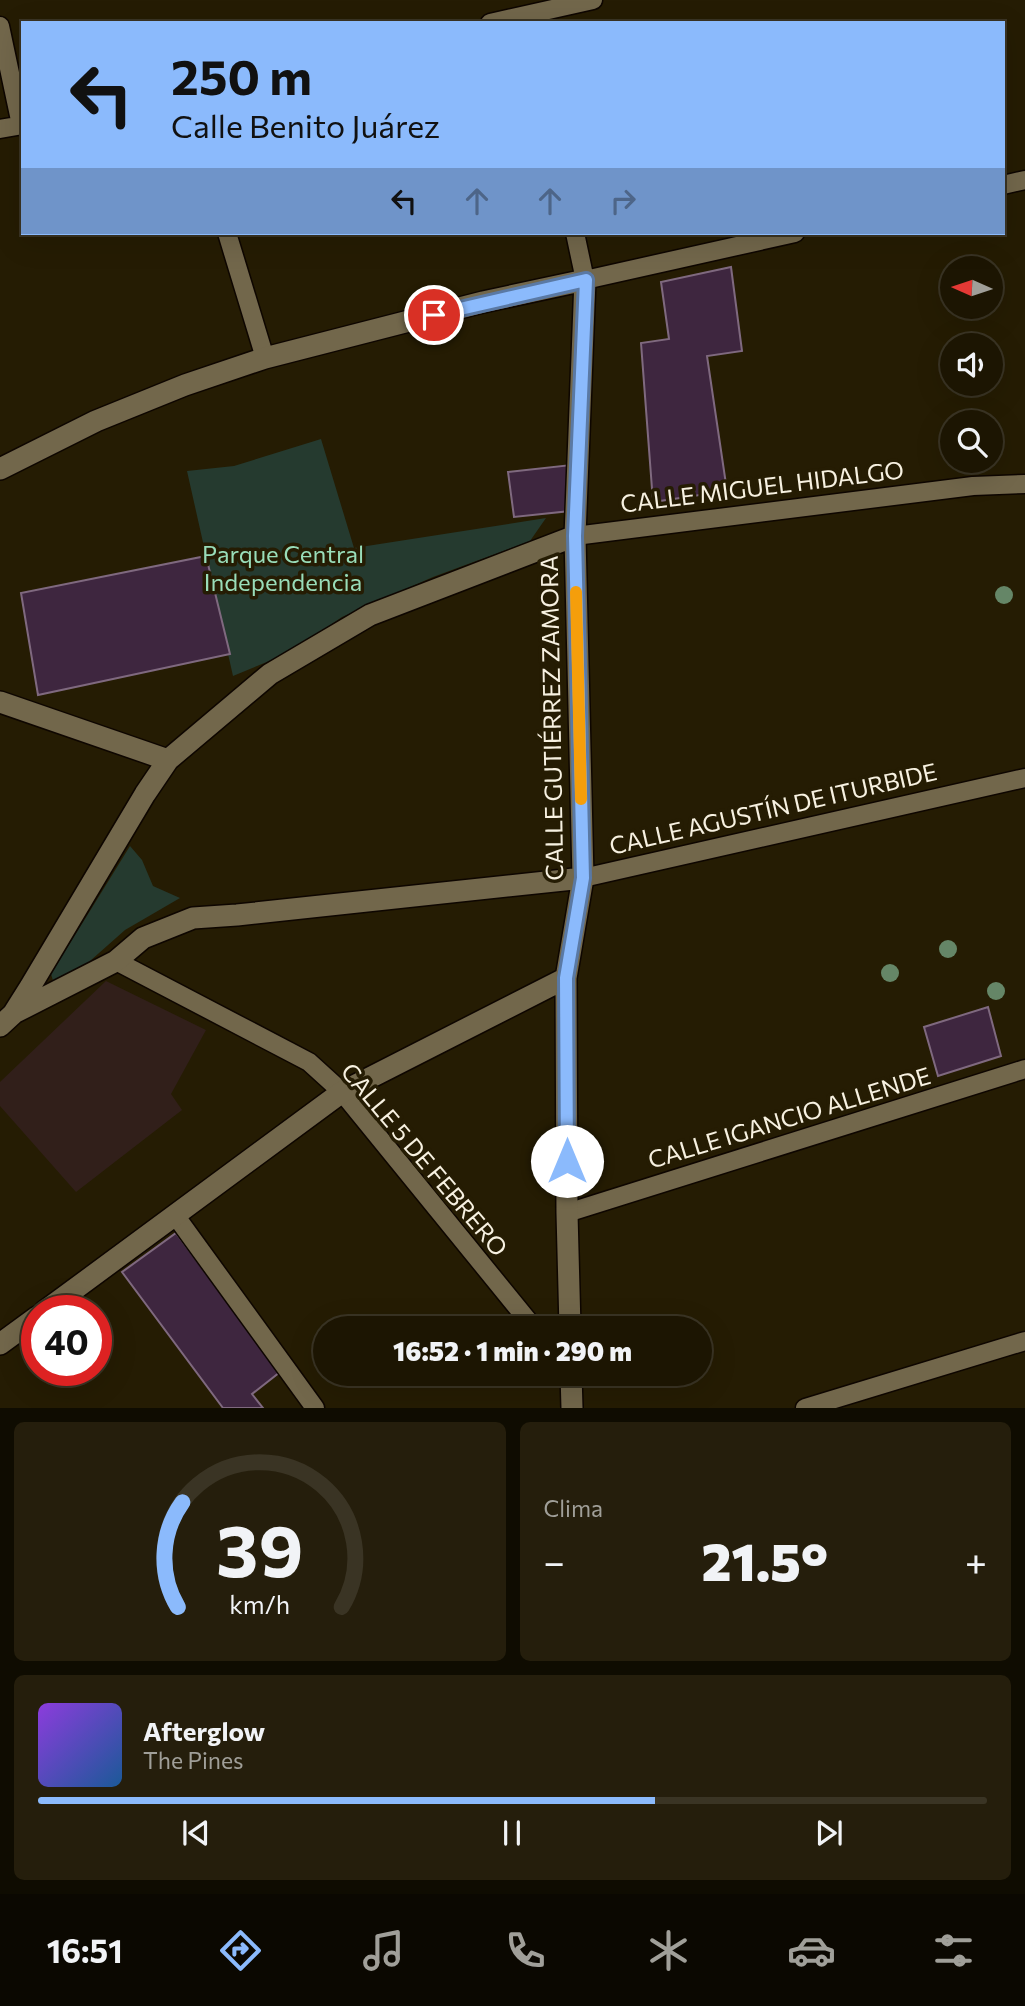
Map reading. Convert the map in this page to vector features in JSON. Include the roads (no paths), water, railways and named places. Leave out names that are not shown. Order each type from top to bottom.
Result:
[{"type":"street","points":[[508,21],[525,19],[593,0]]},
{"type":"street","points":[[0,26],[21,120]]},
{"type":"street","points":[[0,130],[21,125]]},
{"type":"street","points":[[1005,185],[1025,180]]},
{"type":"street","points":[[228,235],[265,358]]},
{"type":"street","name":"CALLE GUTIÉRREZ ZAMORA","points":[[570,1316],[566,978],[583,878],[575,536],[586,280],[575,235]]},
{"type":"street","points":[[0,469],[96,421],[185,385],[265,358],[483,303],[785,235]]},
{"type":"street","name":"CALLE MIGUEL HIDALGO","points":[[6,1020],[168,761],[270,674],[370,615],[575,536],[973,486],[1025,485]]},
{"type":"street","points":[[0,702],[168,761]]},
{"type":"street","name":"CALLE AGUSTÍN DE ITURBIDE","points":[[6,1020],[116,961],[143,938],[193,918],[583,878],[1025,778]]},
{"type":"street","name":"CALLE 5 DE FEBRERO","points":[[116,961],[309,1062],[342,1092],[524,1316]]},
{"type":"street","points":[[68,1295],[342,1092],[566,978]]},
{"type":"street","name":"CALLE IGANCIO ALLENDE","points":[[567,1213],[1025,1069]]},
{"type":"street","points":[[175,1215],[315,1408]]},
{"type":"street","points":[[0,1344],[21,1329]]},
{"type":"street","points":[[805,1408],[826,1405],[1025,1340]]},
{"type":"street","points":[[571,1386],[572,1408]]},
{"type":"park label","name":"Parque Central Independencia","points":[[283,567]]}]
